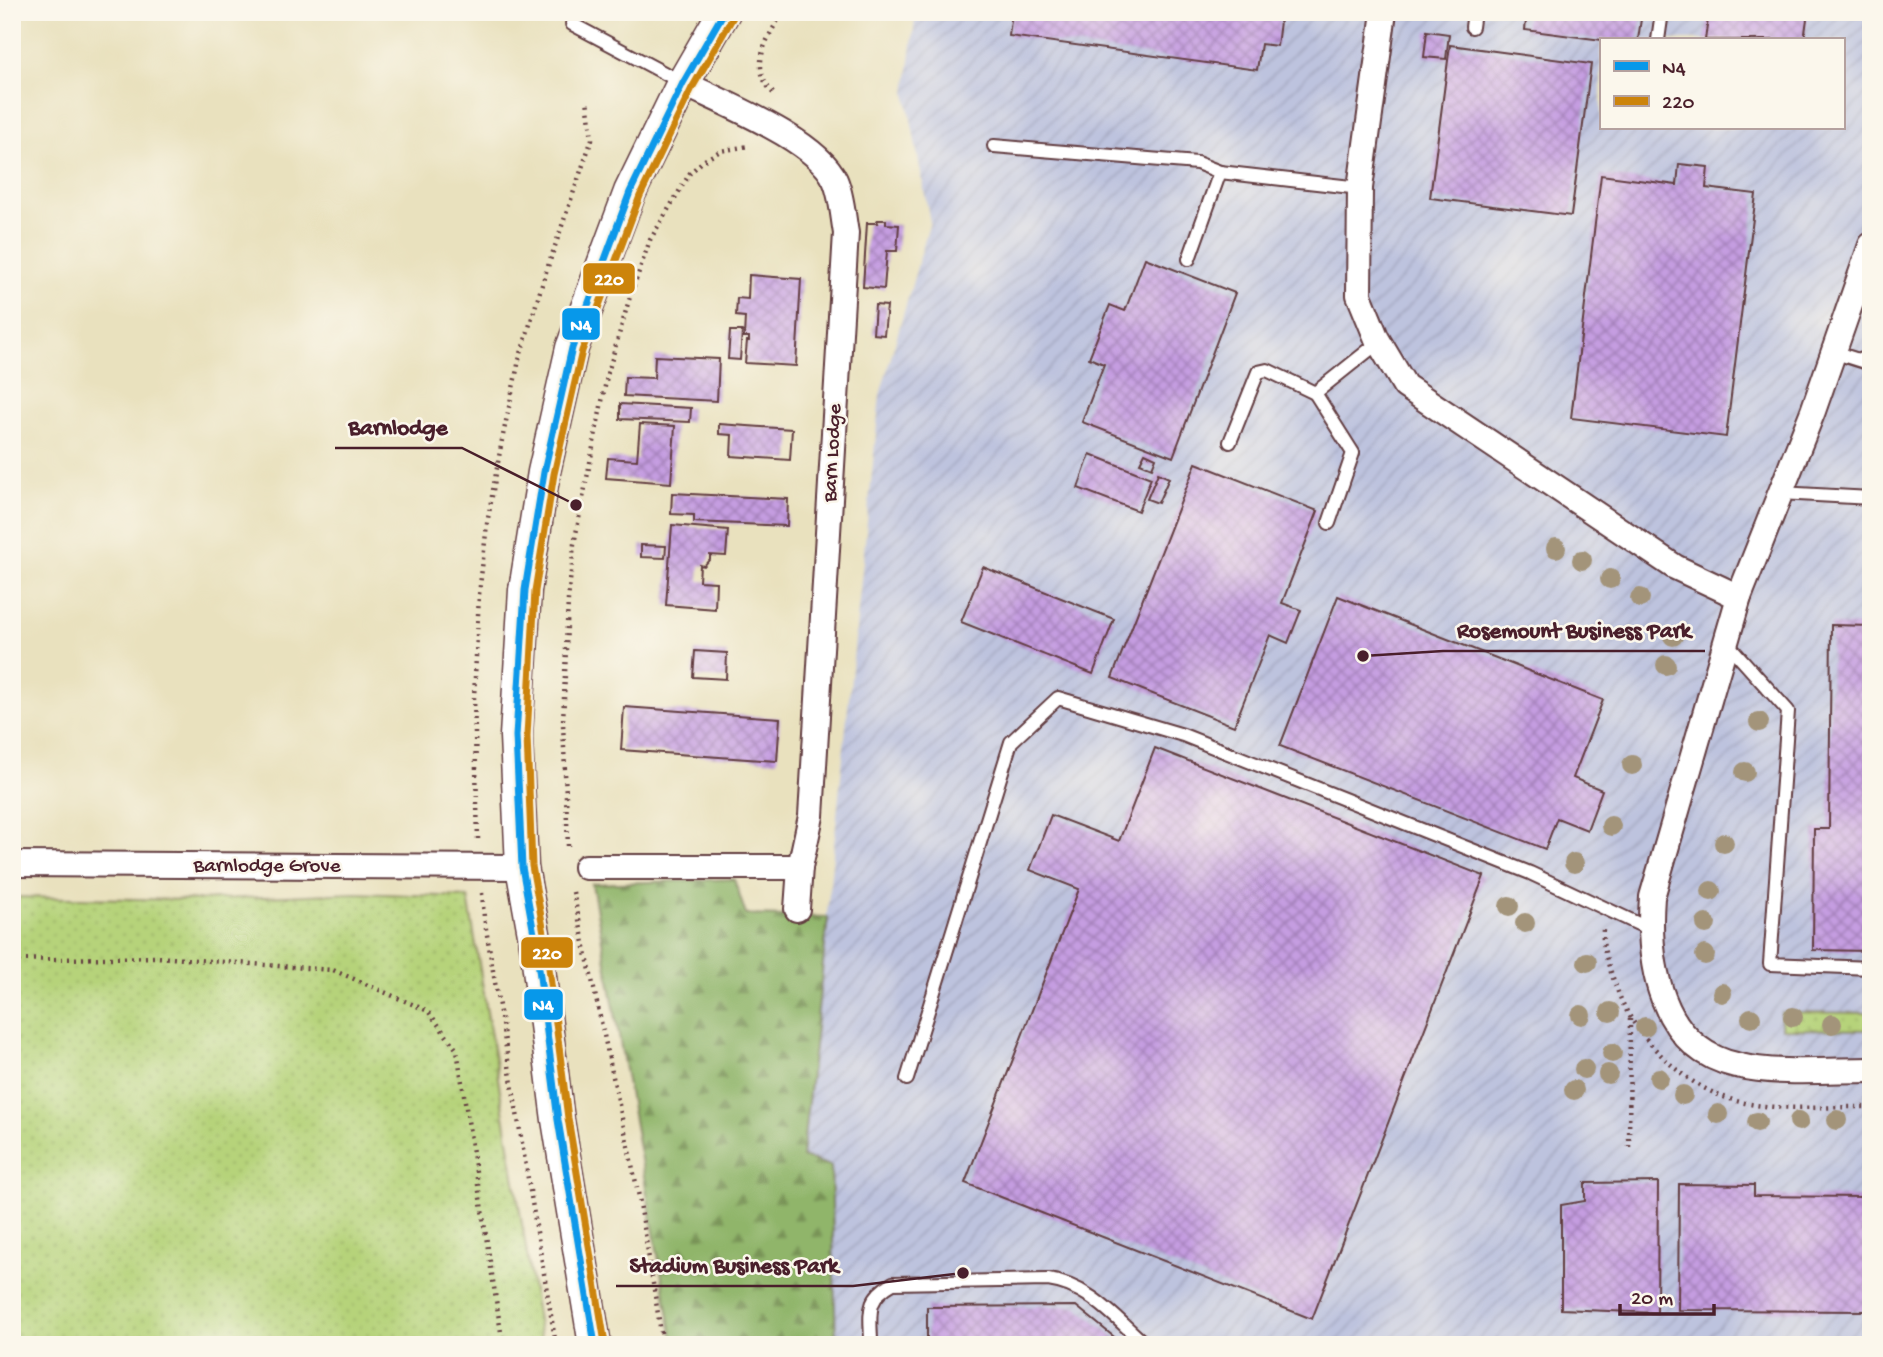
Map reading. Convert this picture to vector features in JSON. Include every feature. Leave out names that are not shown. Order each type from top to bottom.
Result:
[{"type":"street","points":[[595,1345],[558,1120],[536,945],[522,867],[516,736],[524,590],[544,472],[572,348],[630,192],[683,83],[723,12]]},
{"type":"street","points":[[1384,12],[1360,188],[1359,295],[1379,342],[1405,386],[1675,567],[1739,597]]},
{"type":"street","name":"Barn Lodge","points":[[683,83],[756,119],[814,152],[835,180],[846,233],[811,816],[800,867],[797,909]]},
{"type":"street","points":[[1871,245],[1739,597],[1652,897],[1649,929],[1654,969],[1668,1012],[1683,1033],[1706,1053],[1746,1067],[1871,1070]]},
{"type":"street","name":"Barnlodge Grove","points":[[12,864],[522,867]]},
{"type":"street","points":[[586,867],[800,867]]},
{"type":"lane","points":[[1472,27],[1474,12]]},
{"type":"lane","points":[[1658,38],[1662,12]]},
{"type":"lane","points":[[572,24],[683,83]]},
{"type":"lane","points":[[994,146],[1198,163],[1220,172],[1360,188]]},
{"type":"lane","points":[[1189,259],[1220,172]]},
{"type":"lane","points":[[1315,393],[1379,342]]},
{"type":"lane","points":[[1833,352],[1871,364]]},
{"type":"lane","points":[[1230,442],[1258,372],[1267,370],[1315,393],[1353,453],[1329,523]]},
{"type":"lane","points":[[1780,493],[1871,498]]},
{"type":"lane","points":[[1726,641],[1788,711],[1770,964],[1871,968]]},
{"type":"lane","points":[[906,1079],[1011,742],[1058,698],[1183,735],[1530,873],[1649,929]]},
{"type":"lane","points":[[871,1345],[874,1297],[893,1283],[1048,1280],[1066,1282],[1084,1291],[1146,1345]]},
{"type":"path","points":[[776,96],[764,81],[761,57],[764,43],[783,12]]},
{"type":"path","points":[[568,850],[563,723],[568,600],[574,544],[607,376],[650,240],[690,173],[720,151],[750,146]]},
{"type":"path","points":[[573,890],[639,1197],[663,1345]]},
{"type":"path","points":[[12,960],[157,957],[333,970],[428,1011],[457,1050],[503,1345]]},
{"type":"path","points":[[1629,1147],[1630,1017]]},
{"type":"shaded area","points":[[916,12],[1871,12],[1871,1345],[836,1345],[831,1166],[802,1157],[880,395],[930,222],[906,93]]},
{"type":"green space","points":[[734,879],[746,915],[828,917],[802,1157],[831,1166],[836,1345],[674,1345],[592,884]]},
{"type":"green space","points":[[355,893],[468,897],[542,1345],[12,1345],[12,897],[197,900]]},
{"type":"green space","points":[[1781,1012],[1871,1013],[1871,1030],[1781,1029]]},
{"type":"building","points":[[1012,12],[1281,13],[1277,46],[1261,44],[1257,70],[1009,36]]},
{"type":"building","points":[[1527,12],[1642,12],[1638,38],[1600,40],[1525,30]]},
{"type":"building","points":[[1709,12],[1808,12],[1804,38],[1705,38]]},
{"type":"building","points":[[1427,31],[1449,34],[1446,59],[1424,57]]},
{"type":"building","points":[[1450,45],[1591,64],[1571,216],[1430,198]]},
{"type":"building","points":[[1679,164],[1708,167],[1706,188],[1756,194],[1726,437],[1571,418],[1601,175],[1677,185]]},
{"type":"building","points":[[877,220],[899,225],[897,251],[887,251],[884,289],[863,287],[867,223],[878,223]]},
{"type":"building","points":[[1145,258],[1235,293],[1173,457],[1082,422],[1104,364],[1089,358],[1110,305],[1125,311]]},
{"type":"building","points":[[749,275],[801,279],[796,366],[745,363],[749,337],[744,337],[745,317],[736,316],[737,298],[748,299]]},
{"type":"building","points":[[875,305],[887,306],[884,335],[873,334]]},
{"type":"building","points":[[730,331],[742,331],[740,360],[728,359]]},
{"type":"building","points":[[655,356],[719,359],[717,401],[624,396],[625,377],[654,378]]},
{"type":"building","points":[[620,404],[691,408],[690,422],[620,419]]},
{"type":"building","points":[[640,424],[675,426],[671,483],[606,478],[608,458],[637,460]]},
{"type":"building","points":[[719,424],[792,429],[790,460],[731,456],[732,435],[719,434]]},
{"type":"building","points":[[1145,453],[1156,458],[1152,468],[1140,463]]},
{"type":"building","points":[[1090,454],[1151,478],[1138,511],[1078,488]]},
{"type":"building","points":[[1196,463],[1318,511],[1282,603],[1301,610],[1288,643],[1270,635],[1234,726],[1112,678]]},
{"type":"building","points":[[1158,473],[1169,478],[1158,503],[1147,499]]},
{"type":"building","points":[[672,493],[788,499],[787,526],[694,522],[694,515],[671,514]]},
{"type":"building","points":[[672,525],[728,530],[726,556],[710,555],[704,566],[700,565],[699,581],[716,582],[715,609],[666,605]]},
{"type":"building","points":[[641,545],[666,546],[665,558],[641,557]]},
{"type":"building","points":[[983,567],[1114,619],[1093,674],[961,622]]},
{"type":"building","points":[[1338,596],[1603,700],[1573,778],[1602,790],[1587,830],[1557,818],[1545,849],[1280,746]]},
{"type":"building","points":[[1831,625],[1871,626],[1871,951],[1813,950],[1814,829],[1829,829]]},
{"type":"building","points":[[695,651],[727,653],[726,679],[693,677]]},
{"type":"building","points":[[624,707],[780,718],[777,761],[621,750]]},
{"type":"building","points":[[1155,748],[1484,876],[1312,1319],[965,1183],[1079,889],[1030,870],[1051,815],[1119,841]]},
{"type":"building","points":[[1658,1182],[1657,1313],[1561,1309],[1561,1205],[1585,1201],[1585,1183]]},
{"type":"building","points":[[1679,1184],[1754,1185],[1754,1196],[1871,1197],[1871,1311],[1678,1310]]},
{"type":"building","points":[[1076,1306],[1124,1345],[927,1345],[927,1307]]},
{"type":"transit line","name":"N4","points":[[595,1345],[558,1120],[536,945],[522,867],[516,736],[525,590],[544,472],[572,348],[630,192],[683,83],[724,12]]},
{"type":"transit line","name":"220","points":[[605,1343],[568,1118],[546,944],[532,866],[527,736],[535,591],[554,474],[582,351],[640,196],[692,88],[733,17]]},
{"type":"place","name":"Barnlodge","points":[[576,505]]},
{"type":"place","name":"Rosemount Business Park","points":[[1363,656]]},
{"type":"place","name":"Stadium Business Park","points":[[963,1273]]}]
